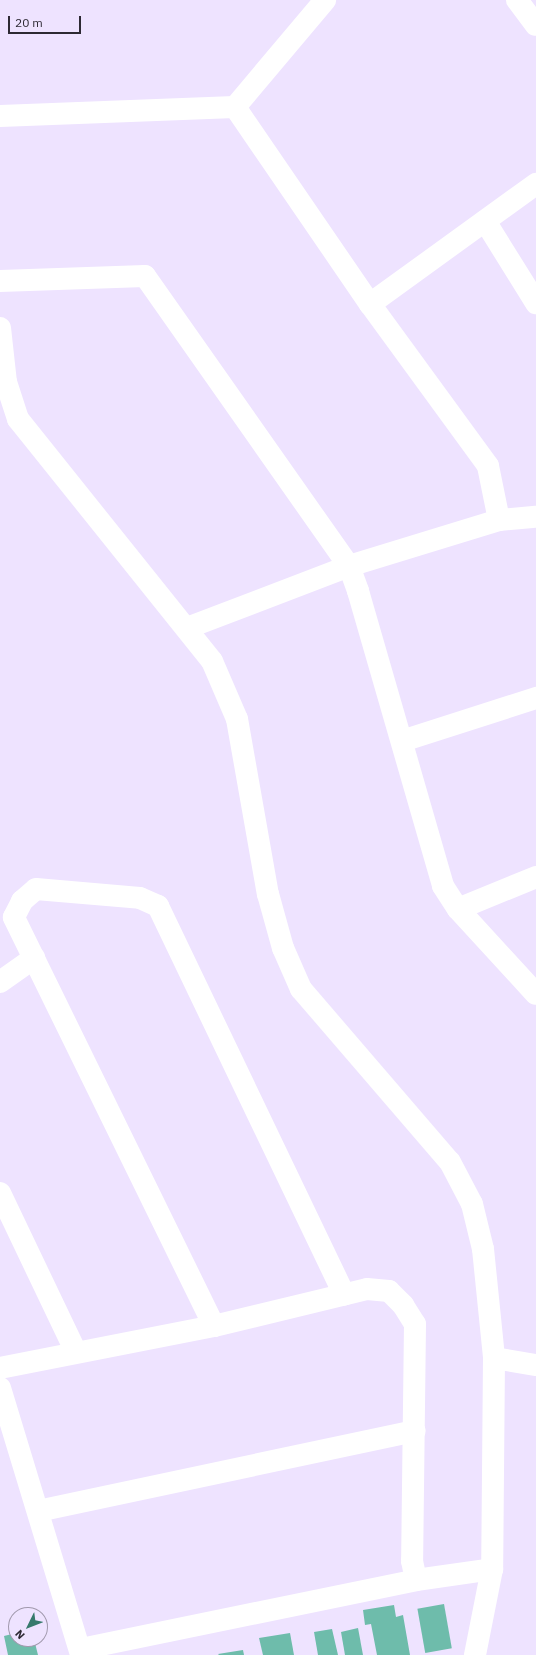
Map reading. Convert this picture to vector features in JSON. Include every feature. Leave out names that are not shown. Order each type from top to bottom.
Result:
[{"type":"street","points":[[0,116],[236,107],[325,0]]},
{"type":"street","points":[[236,107],[370,304],[488,466],[499,520]]},
{"type":"street","points":[[370,304],[536,184]]},
{"type":"street","points":[[485,220],[536,303]]},
{"type":"street","points":[[0,280],[145,276],[349,566],[402,741],[443,886],[458,908],[536,994]]},
{"type":"street","points":[[0,328],[6,382],[18,419],[188,628],[212,661],[237,719],[268,894],[283,948],[301,989],[450,1162],[472,1204],[483,1249],[494,1358],[492,1569],[475,1655]]},
{"type":"street","points":[[188,628],[349,566],[499,520],[536,517]]},
{"type":"street","points":[[402,741],[536,698]]},
{"type":"street","points":[[458,908],[536,877]]},
{"type":"street","points":[[214,1326],[14,917],[22,901],[36,889],[140,898],[158,906],[344,1295]]},
{"type":"street","points":[[0,982],[34,958]]},
{"type":"street","points":[[0,1193],[76,1352]]},
{"type":"street","points":[[0,1368],[214,1326],[367,1289],[389,1291],[403,1305],[415,1324],[415,1431],[412,1561],[416,1580]]},
{"type":"street","points":[[494,1358],[536,1365]]},
{"type":"street","points":[[0,1388],[81,1652],[416,1580],[492,1569]]},
{"type":"street","points":[[38,1511],[415,1431]]},
{"type":"building","points":[[444,1604],[452,1648],[425,1653],[417,1609]]},
{"type":"building","points":[[394,1605],[396,1617],[403,1615],[410,1655],[377,1655],[371,1624],[365,1625],[363,1610]]},
{"type":"building","points":[[358,1628],[363,1655],[345,1655],[341,1632]]},
{"type":"building","points":[[332,1629],[338,1655],[318,1655],[314,1632]]},
{"type":"building","points":[[290,1633],[294,1655],[263,1655],[259,1638]]},
{"type":"building","points":[[8,1635],[8,1647],[36,1647],[38,1655],[8,1655],[4,1636]]},
{"type":"building","points":[[243,1650],[244,1655],[218,1654]]}]
